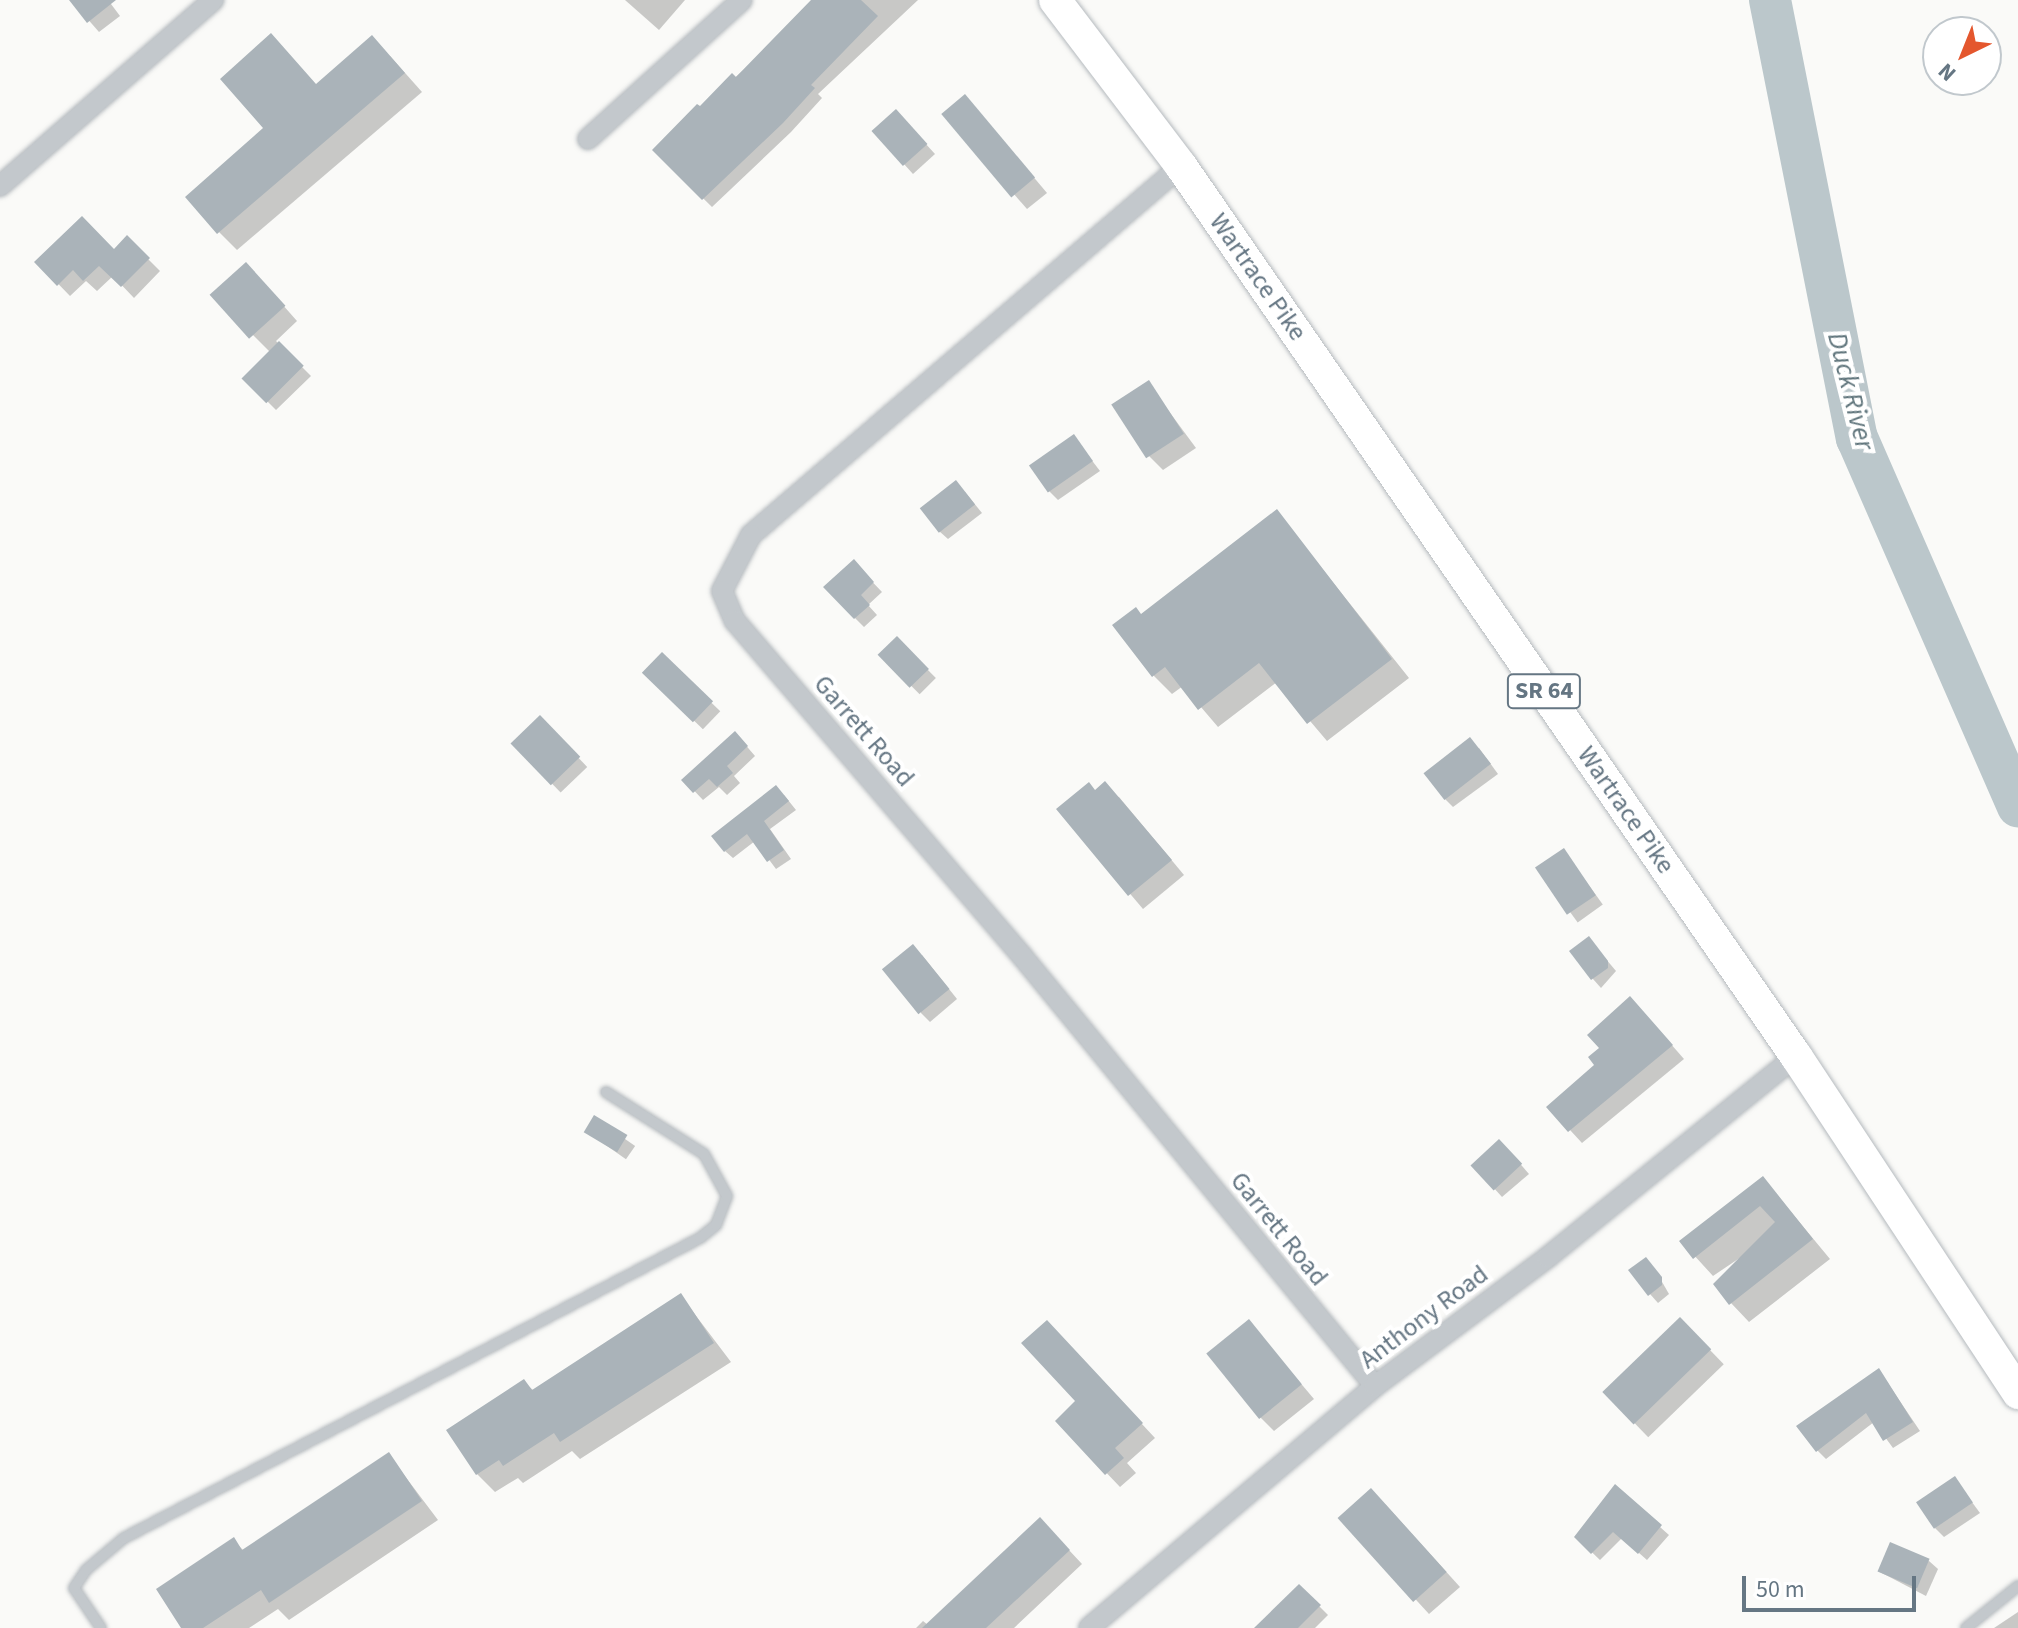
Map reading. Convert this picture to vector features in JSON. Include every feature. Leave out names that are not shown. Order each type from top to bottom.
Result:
[{"type":"main road","name":"Wartrace Pike","points":[[1055,0],[1181,166],[1796,1056],[2018,1393]]},
{"type":"street","points":[[0,186],[212,0]]},
{"type":"street","points":[[588,139],[742,0]]},
{"type":"street","name":"Garrett Road","points":[[1181,166],[751,535],[722,591],[735,621],[1022,956],[1375,1386]]},
{"type":"street","name":"Anthony Road","points":[[1089,1628],[1375,1386],[1548,1257],[1796,1056]]},
{"type":"lane","points":[[101,1628],[74,1588],[124,1538],[700,1238],[716,1225],[727,1196],[704,1154],[606,1092]]},
{"type":"lane","points":[[1966,1628],[2018,1586]]},
{"type":"building","points":[[69,0],[116,0],[87,23]]},
{"type":"building","points":[[811,0],[861,0],[878,16],[811,85],[815,88],[783,123],[702,200],[652,150],[732,73],[736,77]]},
{"type":"building","points":[[271,33],[316,84],[372,35],[405,73],[217,234],[185,197],[263,128],[220,79]]},
{"type":"building","points":[[965,94],[1035,177],[1011,197],[941,114]]},
{"type":"building","points":[[896,109],[927,144],[903,166],[871,131]]},
{"type":"building","points":[[82,216],[114,249],[127,235],[150,258],[121,287],[99,266],[83,281],[73,270],[57,286],[34,262]]},
{"type":"building","points":[[246,262],[285,306],[249,339],[210,295]]},
{"type":"building","points":[[279,341],[304,366],[266,403],[242,378]]},
{"type":"building","points":[[1149,380],[1184,434],[1146,458],[1111,405]]},
{"type":"building","points":[[1074,434],[1093,461],[1048,493],[1029,466]]},
{"type":"building","points":[[956,480],[975,504],[939,533],[920,508]]},
{"type":"building","points":[[1277,509],[1392,659],[1307,724],[1259,663],[1198,710],[1165,667],[1152,677],[1112,625],[1136,607],[1141,614]]},
{"type":"building","points":[[854,559],[874,582],[861,595],[870,605],[854,619],[823,587]]},
{"type":"building","points":[[897,636],[929,669],[910,688],[878,655]]},
{"type":"building","points":[[662,652],[713,701],[693,722],[642,673]]},
{"type":"building","points":[[540,715],[580,757],[551,785],[511,743]]},
{"type":"building","points":[[735,731],[748,746],[727,766],[733,773],[717,787],[709,779],[693,793],[681,780]]},
{"type":"building","points":[[1470,737],[1491,764],[1444,800],[1424,773]]},
{"type":"building","points":[[1105,781],[1172,860],[1128,896],[1056,809],[1089,782],[1095,790]]},
{"type":"building","points":[[776,785],[789,801],[764,821],[784,850],[767,862],[747,834],[724,852],[711,836]]},
{"type":"building","points":[[1564,848],[1596,895],[1567,915],[1535,868]]},
{"type":"building","points":[[1589,936],[1608,961],[1608,968],[1591,980],[1569,951]]},
{"type":"building","points":[[913,944],[950,989],[918,1014],[882,969]]},
{"type":"building","points":[[1630,996],[1673,1045],[1568,1132],[1546,1107],[1594,1065],[1588,1057],[1599,1048],[1587,1035]]},
{"type":"building","points":[[594,1115],[627,1135],[617,1152],[584,1132]]},
{"type":"building","points":[[1499,1139],[1522,1164],[1494,1190],[1470,1166]]},
{"type":"building","points":[[1763,1176],[1813,1239],[1729,1305],[1713,1284],[1775,1222],[1760,1206],[1693,1259],[1679,1241]]},
{"type":"building","points":[[1646,1257],[1662,1277],[1662,1285],[1648,1296],[1628,1270]]},
{"type":"building","points":[[681,1293],[714,1343],[560,1442],[554,1433],[503,1466],[499,1460],[476,1475],[446,1430],[524,1379],[532,1390]]},
{"type":"building","points":[[1680,1317],[1711,1349],[1634,1424],[1602,1392]]},
{"type":"building","points":[[1249,1319],[1302,1384],[1259,1419],[1206,1354]]},
{"type":"building","points":[[1047,1320],[1143,1423],[1115,1448],[1124,1458],[1105,1475],[1055,1421],[1075,1401],[1021,1343]]},
{"type":"building","points":[[1879,1368],[1913,1422],[1883,1441],[1866,1413],[1816,1452],[1796,1426]]},
{"type":"building","points":[[389,1452],[422,1501],[269,1603],[261,1590],[203,1628],[181,1628],[156,1589],[234,1537],[242,1550]]},
{"type":"building","points":[[1955,1476],[1973,1503],[1934,1529],[1916,1502]]},
{"type":"building","points":[[1615,1484],[1662,1525],[1638,1554],[1613,1532],[1591,1554],[1574,1537]]},
{"type":"building","points":[[1371,1488],[1447,1572],[1413,1602],[1338,1518]]},
{"type":"building","points":[[1040,1517],[1070,1550],[986,1628],[922,1628]]},
{"type":"building","points":[[1890,1542],[1930,1559],[1917,1588],[1877,1571]]},
{"type":"building","points":[[1299,1584],[1321,1605],[1298,1628],[1254,1628]]},
{"type":"waterway","name":"Duck River","points":[[1770,0],[1857,438],[2018,806]]}]
